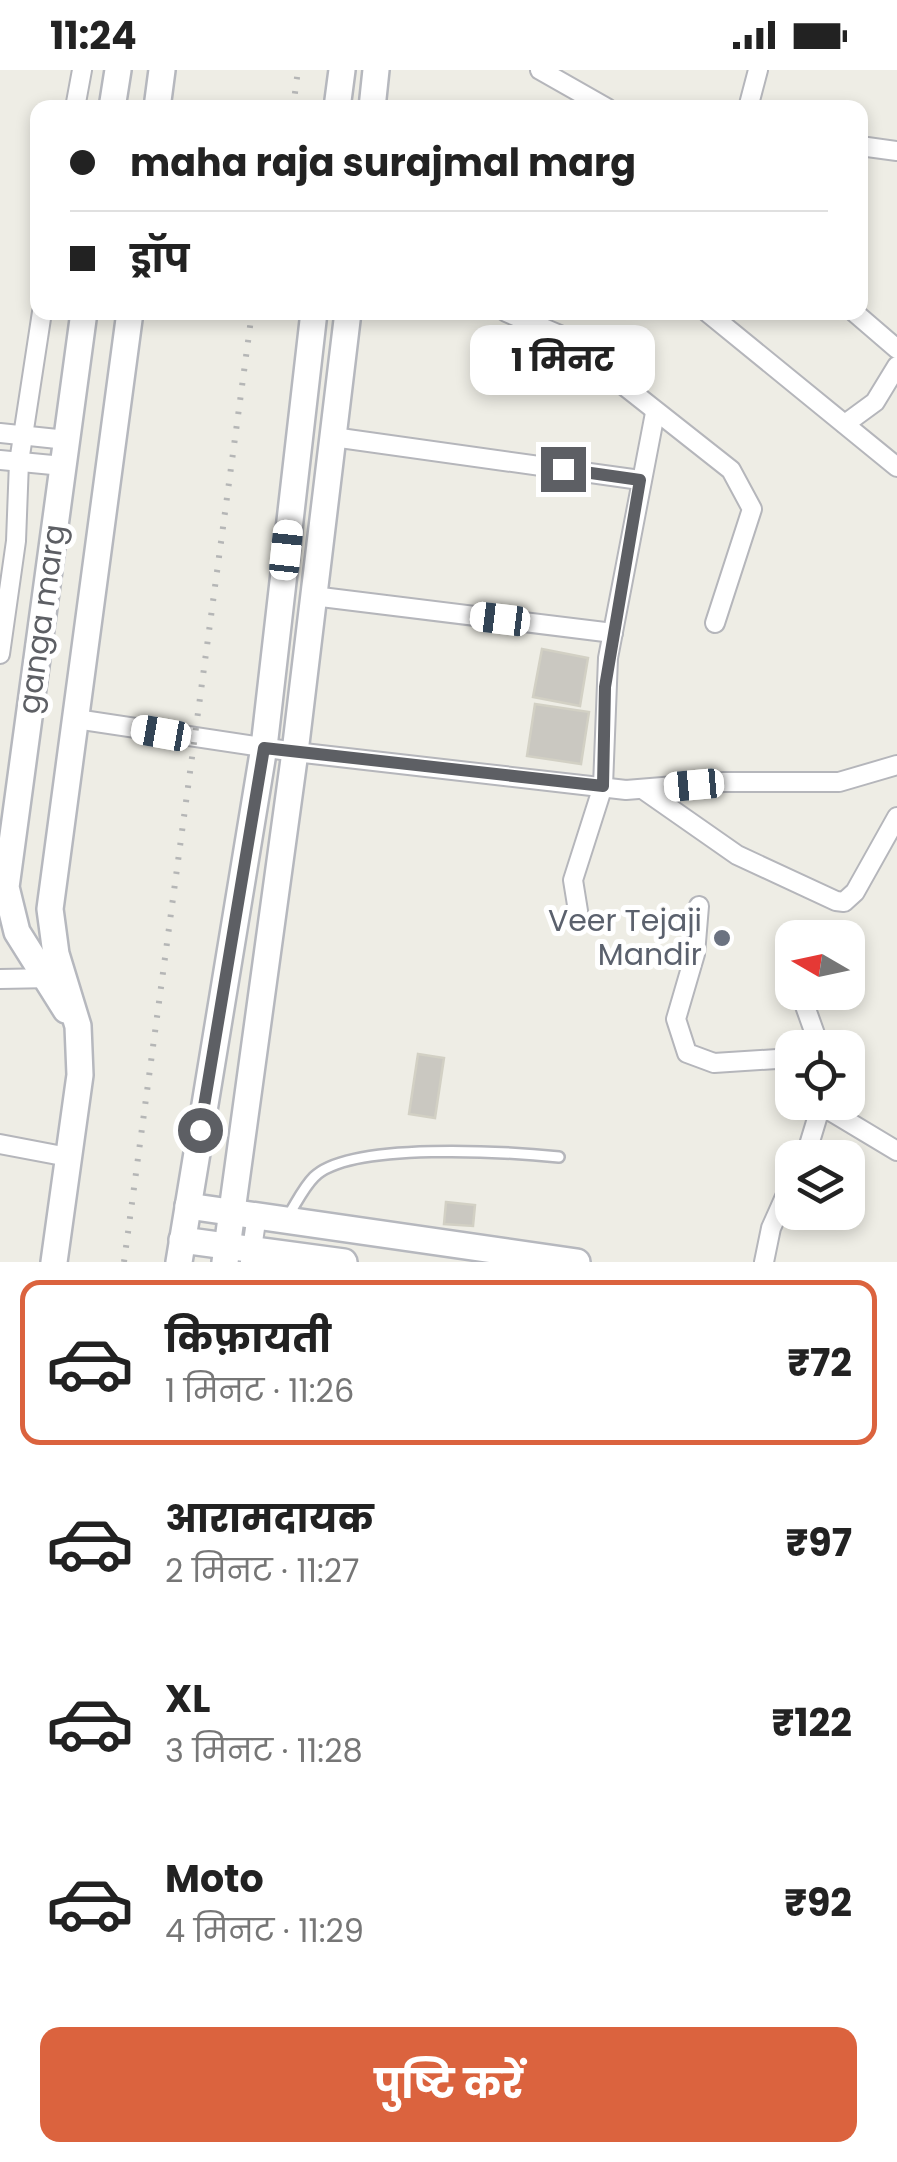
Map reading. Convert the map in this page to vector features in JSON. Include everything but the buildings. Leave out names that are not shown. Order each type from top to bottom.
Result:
[{"type":"street","points":[[76,100],[82,70]]},
{"type":"street","points":[[113,100],[118,70]]},
{"type":"street","points":[[158,100],[162,70]]},
{"type":"street","points":[[338,100],[342,70]]},
{"type":"street","points":[[373,100],[376,70]]},
{"type":"street","points":[[540,70],[593,100]]},
{"type":"street","points":[[750,100],[758,70]]},
{"type":"street","points":[[868,147],[897,151]]},
{"type":"street","points":[[0,654],[16,541],[9,461],[22,436],[41,320]]},
{"type":"street","name":"ganga marg","points":[[54,1262],[80,1075],[78,1026],[53,978],[16,932],[6,887],[83,320]]},
{"type":"street","name":"ganga marg","points":[[53,978],[50,909],[129,320]]},
{"type":"street","points":[[313,320],[264,748],[180,1251],[344,1262]]},
{"type":"street","points":[[238,1254],[347,320]]},
{"type":"street","points":[[524,320],[560,336],[730,470],[752,509],[715,623]]},
{"type":"street","points":[[717,320],[897,467]]},
{"type":"street","points":[[863,320],[897,350]]},
{"type":"street","points":[[844,424],[875,402],[897,366]]},
{"type":"street","points":[[578,911],[575,870],[603,786],[605,687],[655,414]]},
{"type":"street","points":[[0,434],[67,440]]},
{"type":"street","points":[[333,436],[640,480]]},
{"type":"street","points":[[9,461],[63,466]]},
{"type":"street","points":[[314,596],[613,633]]},
{"type":"street","points":[[76,719],[295,752],[644,790],[724,782],[839,782],[896,769]]},
{"type":"street","points":[[644,790],[737,855],[844,902],[855,892],[897,817]]},
{"type":"street","points":[[700,906],[695,954],[676,1020],[687,1053],[714,1063],[775,1059]]},
{"type":"street","points":[[0,978],[53,978]]},
{"type":"street","points":[[848,1120],[897,1151]]},
{"type":"street","points":[[0,1144],[68,1157]]},
{"type":"street","points":[[188,1206],[577,1262]]},
{"type":"street","points":[[764,1262],[775,1219]]},
{"type":"lane","points":[[287,1219],[314,1176],[342,1162],[484,1149],[559,1156]]},
{"type":"railway","points":[[294,100],[298,70]]},
{"type":"railway","points":[[124,1262],[251,320]]},
{"type":"place","name":"Veer Tejaji Mandir","points":[[722,938]]},
{"type":"route","points":[[200,1130],[264,748],[603,786],[608,658],[640,480],[563,469]]}]
